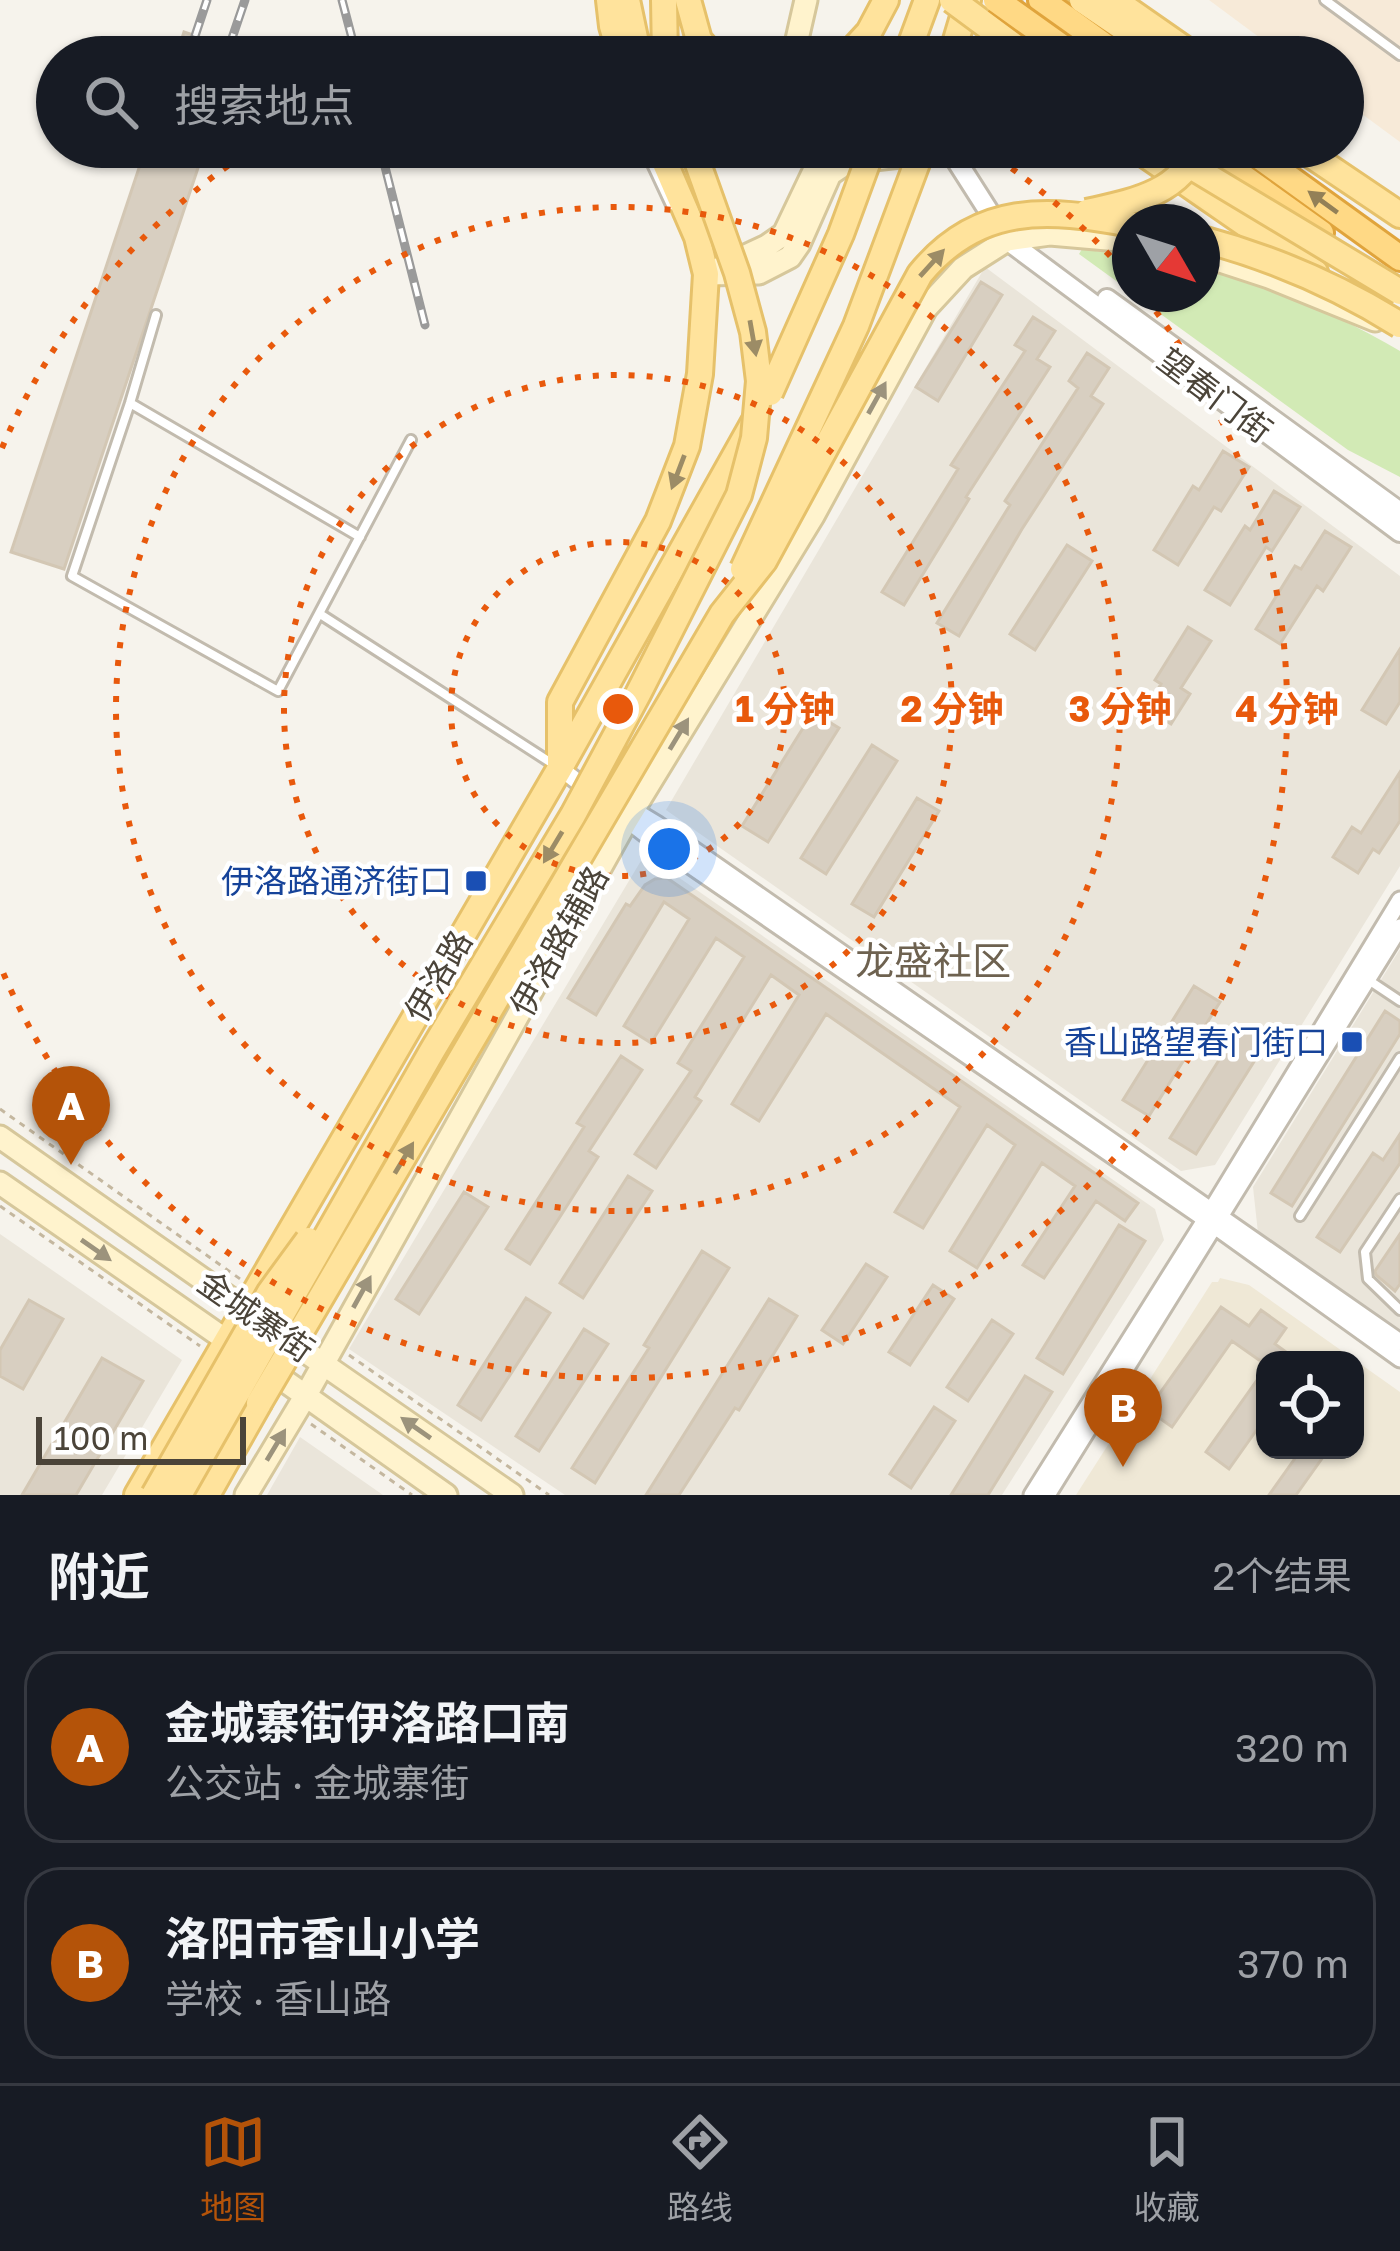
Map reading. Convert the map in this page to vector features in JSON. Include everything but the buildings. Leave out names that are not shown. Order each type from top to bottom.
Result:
[{"type":"highway","points":[[996,0],[1047,36]]},
{"type":"highway","points":[[1041,0],[1091,36]]},
{"type":"highway","points":[[1229,168],[1400,291]]},
{"type":"highway","points":[[1275,168],[1400,258]]},
{"type":"main road","points":[[607,0],[614,36]]},
{"type":"main road","points":[[627,0],[635,36]]},
{"type":"main road","points":[[664,0],[665,36]]},
{"type":"main road","points":[[688,0],[698,36]]},
{"type":"main road","points":[[865,36],[886,0]]},
{"type":"main road","points":[[913,36],[926,0]]},
{"type":"main road","points":[[952,0],[1001,36]]},
{"type":"main road","points":[[957,36],[968,0]]},
{"type":"main road","points":[[999,36],[1010,0]]},
{"type":"main road","points":[[1082,0],[1136,36]]},
{"type":"main road","points":[[1111,0],[1147,36]]},
{"type":"main road","points":[[1111,0],[1165,36]]},
{"type":"main road","points":[[560,768],[560,702],[658,521],[687,446],[700,374],[706,274],[697,237],[667,168]]},
{"type":"main road","points":[[685,168],[716,220]]},
{"type":"main road","points":[[179,1495],[573,815],[739,495],[754,438],[759,381],[753,332],[699,168]]},
{"type":"main road","points":[[706,274],[784,234],[816,168]]},
{"type":"main road","points":[[706,274],[760,273],[790,257],[830,174],[839,168]]},
{"type":"main road","name":"伊洛路","points":[[137,1495],[560,768],[770,393],[871,168]]},
{"type":"main road","points":[[207,1495],[722,614],[856,326],[915,168]]},
{"type":"main road","points":[[1166,168],[1398,328]]},
{"type":"main road","points":[[1079,214],[1130,202],[1169,185],[1186,168]]},
{"type":"main road","points":[[1194,168],[1400,291]]},
{"type":"main road","points":[[1332,168],[1400,211]]},
{"type":"main road","points":[[1347,168],[1400,211]]},
{"type":"main road","points":[[722,614],[764,561],[920,274],[938,253],[1002,217],[1079,214],[1112,220]]},
{"type":"main road","points":[[1014,238],[1050,234],[1112,239]]},
{"type":"main road","name":"伊洛路辅路","points":[[246,1495],[630,815],[813,516],[926,308],[963,268],[1014,238]]},
{"type":"main road","points":[[1220,244],[1348,292],[1398,328]]},
{"type":"main road","points":[[1220,261],[1398,328]]},
{"type":"main road","points":[[154,1495],[270,1292],[383,1136]]},
{"type":"main road","name":"金城寨街","points":[[0,1137],[512,1495]]},
{"type":"main road","name":"金城寨街","points":[[0,1184],[446,1495]]},
{"type":"street","name":"望春门街","points":[[962,168],[1014,238],[1400,532]]},
{"type":"street","points":[[968,168],[1014,238]]},
{"type":"street","name":"望春门街","points":[[1014,238],[1400,512]]},
{"type":"street","points":[[560,768],[1400,1342]]},
{"type":"street","points":[[1047,1495],[1362,976],[1400,900]]},
{"type":"street","points":[[1362,976],[1400,927]]},
{"type":"street","points":[[1214,1218],[1400,1359]]},
{"type":"street","points":[[1032,1495],[1214,1218]]},
{"type":"lane","points":[[1325,0],[1400,55]]},
{"type":"lane","points":[[654,168],[706,274]]},
{"type":"lane","points":[[156,315],[72,576],[278,692],[411,440]]},
{"type":"lane","points":[[130,403],[360,537]]},
{"type":"lane","points":[[320,614],[560,768]]},
{"type":"lane","points":[[1362,976],[1400,1001]]},
{"type":"lane","points":[[1300,1216],[1400,1058]]},
{"type":"lane","points":[[1400,1199],[1365,1252],[1368,1279],[1400,1310]]},
{"type":"shaded area","points":[[1209,0],[1400,0],[1400,142],[1364,115],[1364,36],[1258,36]]},
{"type":"shaded area","points":[[985,267],[1400,576],[1400,866],[1215,1165],[1181,1171],[666,810]]},
{"type":"shaded area","points":[[645,854],[1155,1209],[1164,1240],[1002,1495],[565,1495],[349,1349]]},
{"type":"shaded area","points":[[1400,949],[1400,1331],[1258,1233],[1253,1187]]},
{"type":"shaded area","points":[[0,1234],[182,1360],[102,1495],[0,1495]]},
{"type":"shaded area","points":[[1220,1278],[1249,1285],[1342,1351],[1256,1351],[1256,1459],[1364,1459],[1364,1366],[1400,1392],[1400,1495],[1076,1495],[1212,1282]]},
{"type":"shaded area","points":[[300,1437],[383,1495],[267,1495]]},
{"type":"green space","points":[[1082,249],[1112,253],[1112,278],[1079,254]]},
{"type":"green space","points":[[1220,275],[1304,303],[1400,351],[1400,477],[1348,450],[1158,312],[1220,312]]},
{"type":"railway","points":[[195,36],[207,0]]},
{"type":"railway","points":[[233,36],[245,0]]},
{"type":"railway","points":[[342,0],[351,36]]},
{"type":"railway","points":[[385,168],[425,325]]},
{"type":"place","name":"伊洛路通济街口","points":[[476,881]]},
{"type":"place","name":"香山路望春门街口","points":[[1352,1042]]},
{"type":"place","name":"金城寨街伊洛路口南","points":[[71,1165]]},
{"type":"place","name":"洛阳市香山小学","points":[[1123,1467]]},
{"type":"district","name":"龙盛社区","points":[[933,961]]}]
